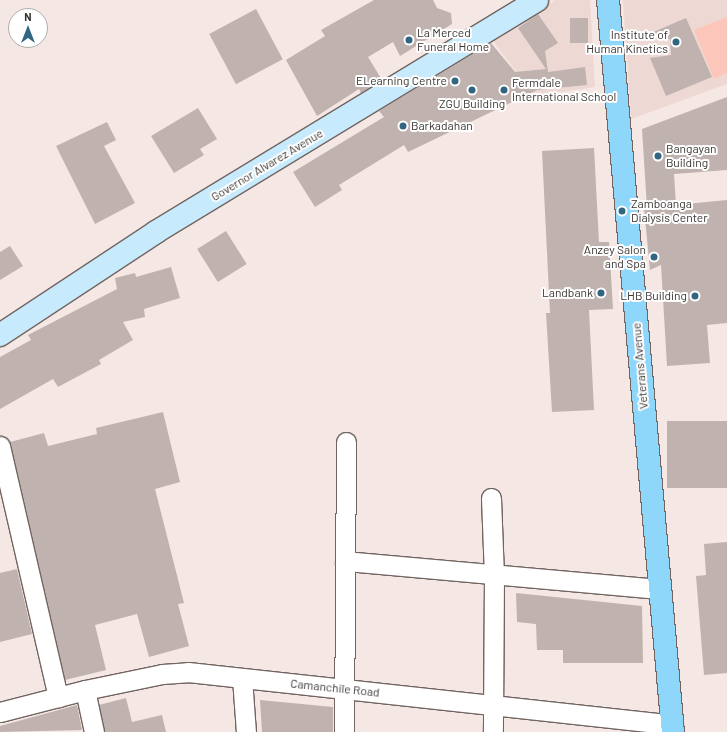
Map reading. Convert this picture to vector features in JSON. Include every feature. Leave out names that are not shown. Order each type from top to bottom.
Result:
[{"type":"main road","name":"Governor Alvarez Avenue","points":[[0,335],[156,232],[536,0]]},
{"type":"main road","name":"Veterans Avenue","points":[[608,0],[673,728]]},
{"type":"street","points":[[344,732],[346,442]]},
{"type":"street","points":[[0,446],[58,697]]},
{"type":"street","points":[[491,498],[494,576],[493,732]]},
{"type":"street","points":[[345,561],[494,576],[661,589]]},
{"type":"street","name":"Camanchile Road","points":[[0,712],[85,690],[162,674],[188,672],[493,705],[673,728]]},
{"type":"street","points":[[242,678],[246,732]]},
{"type":"street","points":[[85,690],[94,732]]},
{"type":"shaded area","points":[[555,0],[590,0],[595,87],[534,96],[491,38]]},
{"type":"shaded area","name":"Institute of Human Kinetics","points":[[623,0],[727,0],[727,84],[631,119]]},
{"type":"shaded area","points":[[727,17],[727,73],[714,79],[694,30]]},
{"type":"building","points":[[374,0],[433,0],[437,8],[451,13],[452,24],[400,56],[393,42],[368,57],[382,80],[361,93],[359,89],[317,116],[286,60],[325,36],[321,30]]},
{"type":"building","points":[[256,9],[283,59],[236,84],[209,34]]},
{"type":"building","points":[[538,14],[558,43],[545,51],[548,72],[585,67],[587,85],[537,90],[408,152],[404,145],[339,185],[342,190],[315,207],[293,172],[384,117],[379,111],[491,43],[515,72],[546,69],[518,28]]},
{"type":"building","points":[[570,18],[588,18],[588,43],[570,43]]},
{"type":"building","points":[[686,18],[712,77],[666,96],[650,58],[671,55],[670,39],[637,39]]},
{"type":"building","points":[[727,97],[727,170],[674,174],[676,205],[727,200],[727,323],[707,325],[710,363],[667,366],[661,265],[650,270],[644,208],[647,208],[642,129]]},
{"type":"building","points":[[198,108],[217,139],[200,149],[204,155],[174,173],[151,136]]},
{"type":"building","points":[[107,122],[116,140],[104,146],[135,203],[95,224],[56,146]]},
{"type":"building","points":[[594,148],[599,242],[609,242],[613,309],[589,310],[594,410],[552,412],[546,313],[550,313],[542,151]]},
{"type":"building","points":[[226,231],[247,264],[218,282],[197,249]]},
{"type":"building","points":[[10,246],[23,266],[0,280],[0,252]]},
{"type":"building","points":[[171,267],[180,298],[144,309],[145,317],[123,322],[133,340],[99,360],[101,364],[58,387],[53,379],[0,409],[0,357],[31,340],[28,335],[117,289],[115,278],[135,273],[136,277]]},
{"type":"building","points":[[163,412],[180,482],[155,489],[184,603],[178,604],[189,646],[149,657],[137,614],[95,625],[106,670],[65,680],[10,442],[44,433],[48,446],[97,434],[96,428]]},
{"type":"building","points":[[667,421],[727,421],[727,488],[667,488]]},
{"type":"building","points":[[727,542],[727,673],[704,675],[696,576],[706,575],[704,544]]},
{"type":"building","points":[[17,569],[32,634],[0,642],[0,573]]},
{"type":"building","points":[[516,593],[642,606],[643,663],[563,663],[563,650],[537,650],[536,624],[517,622]]},
{"type":"building","points":[[126,698],[132,722],[162,715],[166,732],[105,732],[99,705]]},
{"type":"building","points":[[260,700],[333,707],[333,732],[262,732]]},
{"type":"building","points":[[77,705],[82,730],[0,732],[0,726]]},
{"type":"place","name":"La Merced Funeral Home","points":[[409,40]]},
{"type":"place","name":"Institute of Human Kinetics","points":[[676,42]]},
{"type":"place","name":"ELearning Centre","points":[[455,81]]},
{"type":"place","name":"ZGU Building","points":[[472,90]]},
{"type":"place","name":"Fermdale International School","points":[[504,90]]},
{"type":"place","name":"Barkadahan","points":[[403,126]]},
{"type":"place","name":"Bangayan Building","points":[[658,156]]},
{"type":"place","name":"Zamboanga Dialysis Center","points":[[622,211]]},
{"type":"place","name":"Anzey Salon and Spa","points":[[654,257]]},
{"type":"place","name":"Landbank","points":[[601,293]]},
{"type":"place","name":"LHB Building","points":[[695,296]]}]
